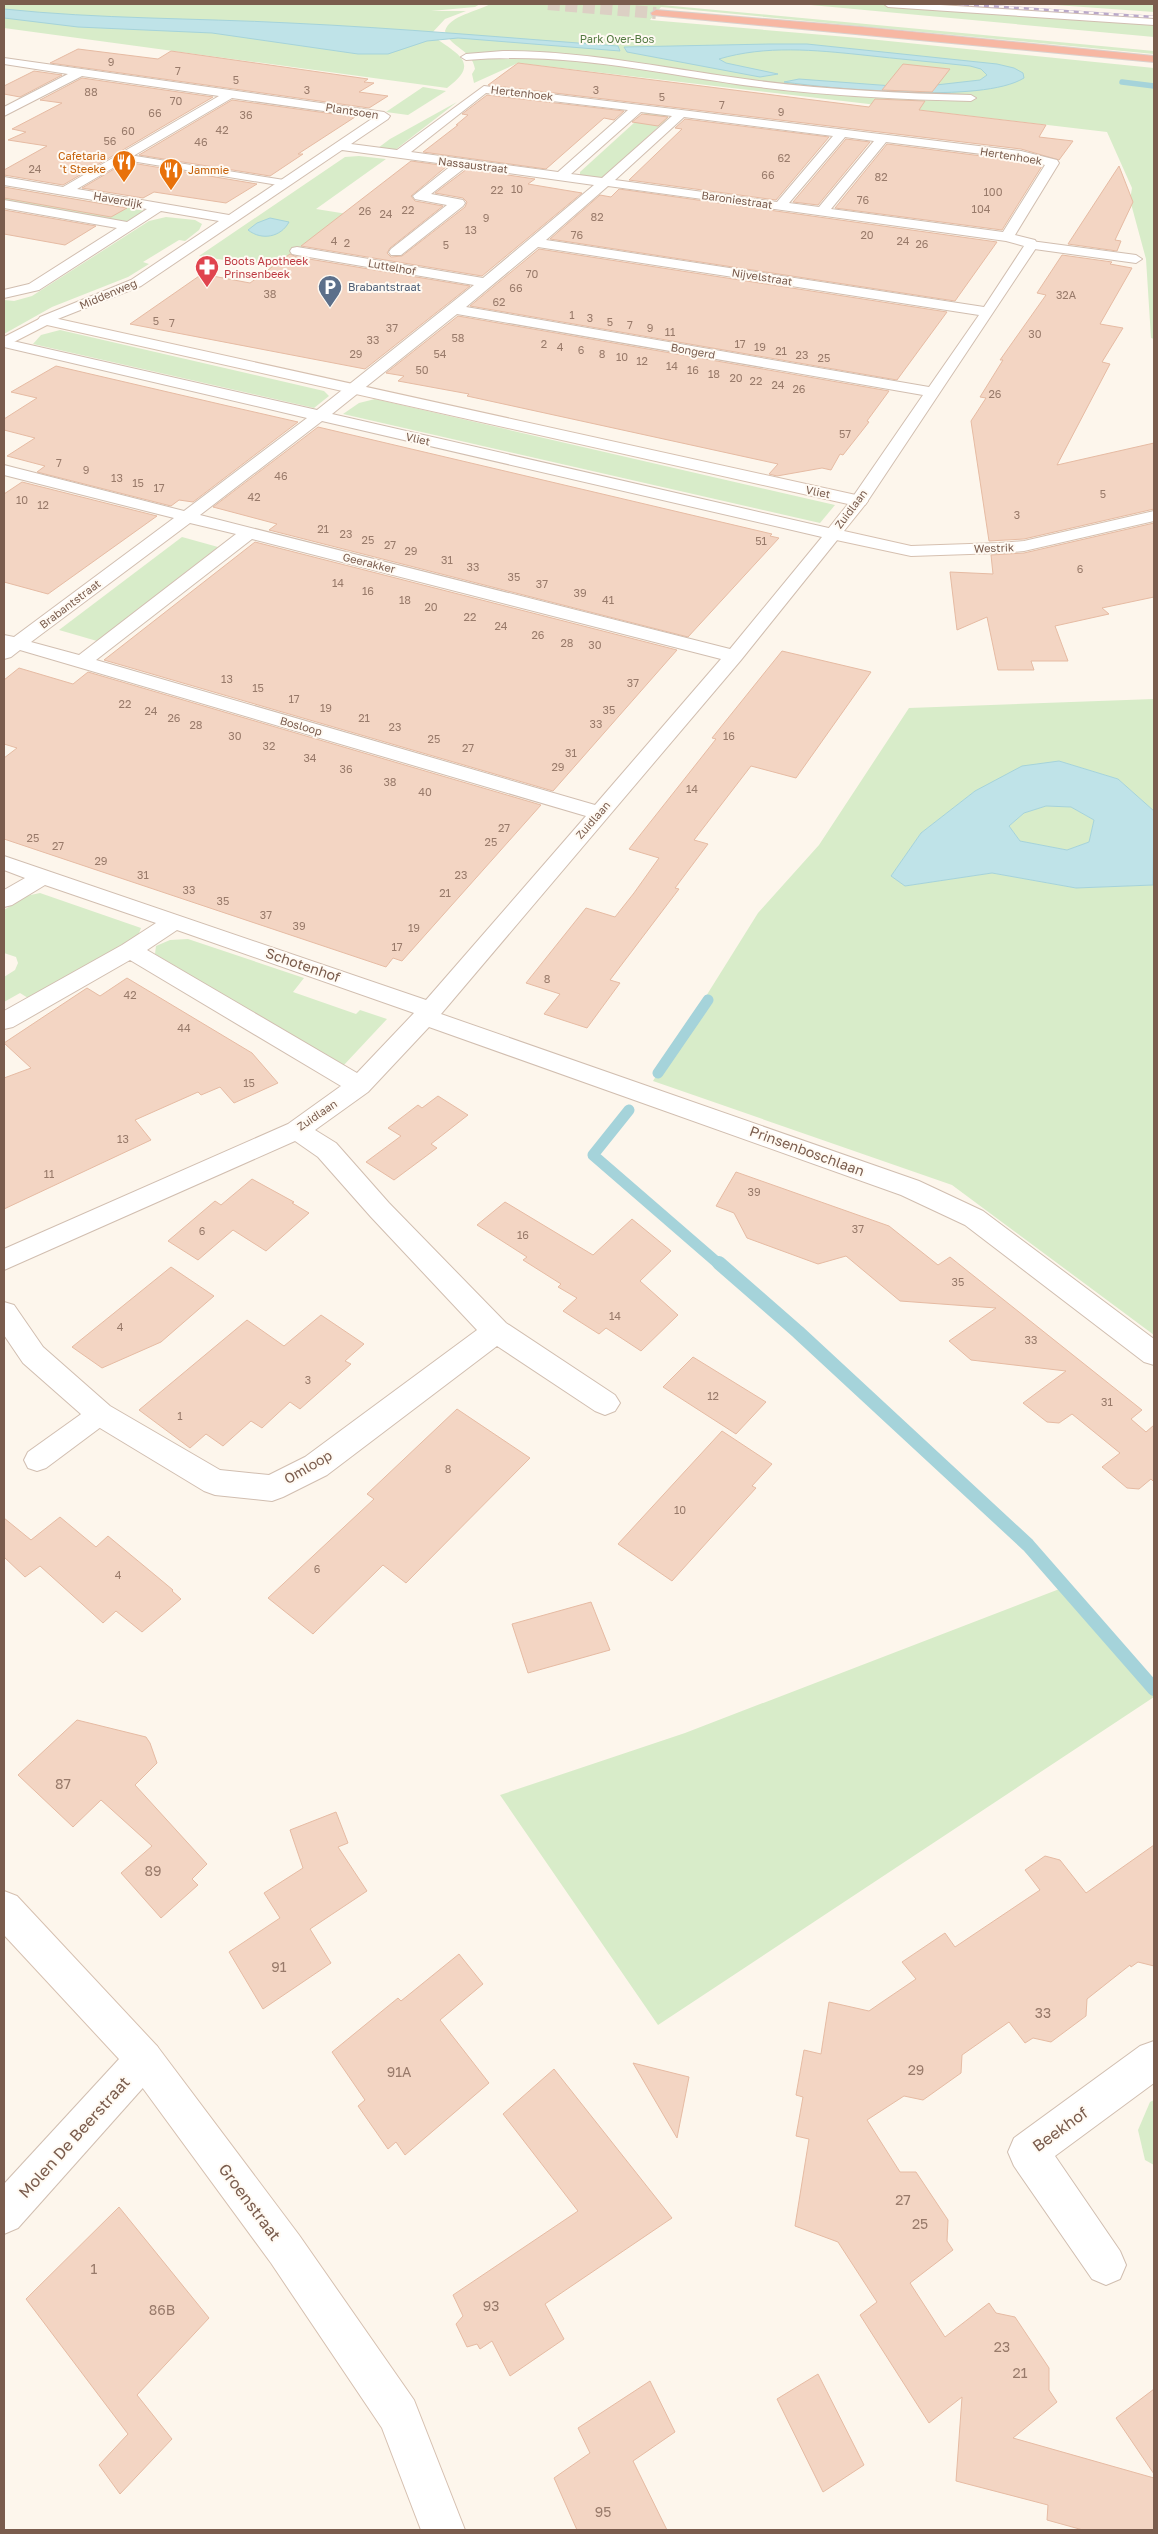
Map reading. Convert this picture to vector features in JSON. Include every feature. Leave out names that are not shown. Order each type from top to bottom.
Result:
[{"type":"highway","points":[[656,12],[890,33],[1154,60]]},
{"type":"street","name":"Plantsoen","points":[[4,61],[384,116],[231,219]]},
{"type":"street","points":[[4,112],[80,72]]},
{"type":"street","name":"Hertenhoek","points":[[399,155],[484,89],[1020,155],[1053,163],[1007,237]]},
{"type":"street","points":[[65,191],[230,94]]},
{"type":"street","points":[[561,176],[638,108]]},
{"type":"street","points":[[606,183],[682,113]]},
{"type":"street","points":[[780,206],[841,134]]},
{"type":"street","points":[[822,212],[882,139]]},
{"type":"street","name":"Nassaustraat","points":[[340,146],[606,183]]},
{"type":"street","points":[[396,252],[458,203],[420,196],[462,164]]},
{"type":"street","name":"Haverdijk","points":[[4,181],[231,219]]},
{"type":"street","name":"Baroniestraat","points":[[606,183],[1007,237]]},
{"type":"street","name":"Brabantstraat","points":[[8,645],[187,517],[355,390],[606,183]]},
{"type":"street","name":"Haverdijk","points":[[4,204],[129,226]]},
{"type":"street","points":[[4,294],[34,287],[159,207]]},
{"type":"street","name":"Middenweg","points":[[4,343],[45,320],[136,283],[231,219]]},
{"type":"street","points":[[868,219],[861,227],[1028,249]]},
{"type":"street","points":[[1007,237],[1021,240],[1028,249]]},
{"type":"street","name":"Nijvelstraat","points":[[535,242],[988,312]]},
{"type":"street","name":"Zuidlaan","points":[[4,1260],[297,1130],[359,1086],[428,1013],[734,656],[833,534],[859,501],[988,312],[1028,249]]},
{"type":"street","name":"Luttelhof","points":[[297,250],[486,282]]},
{"type":"street","name":"Bongerd","points":[[454,309],[932,392]]},
{"type":"street","name":"Vliet","points":[[45,320],[859,501]]},
{"type":"street","name":"Vliet","points":[[4,343],[833,534]]},
{"type":"street","name":"Geerakker","points":[[4,470],[734,656]]},
{"type":"street","name":"Westrik","points":[[833,534],[911,551],[999,548],[1024,546],[1154,516]]},
{"type":"street","points":[[82,662],[250,532]]},
{"type":"street","name":"Bosloop","points":[[8,645],[82,662],[599,813]]},
{"type":"street","name":"Schotenhof","points":[[4,863],[175,921],[428,1013]]},
{"type":"street","points":[[4,900],[43,876]]},
{"type":"street","points":[[4,1021],[130,950],[175,921]]},
{"type":"street","points":[[130,950],[359,1086]]},
{"type":"street","name":"Prinsenboschlaan","points":[[428,1013],[910,1188],[974,1218],[1154,1354]]},
{"type":"street","points":[[297,1130],[327,1150],[380,1210],[496,1332],[605,1403]]},
{"type":"street","name":"Omloop","points":[[4,1313],[33,1355],[100,1414],[215,1482],[272,1488],[316,1466],[496,1332]]},
{"type":"street","name":"Groenstraat","points":[[4,1909],[144,2060],[286,2249],[399,2415],[444,2530]]},
{"type":"street","name":"Molen De Beerstraat","points":[[4,2214],[144,2060]]},
{"type":"street","name":"Beekhof","points":[[1106,2265],[1028,2152],[1154,2060]]},
{"type":"lane","points":[[888,4],[1154,22]]},
{"type":"lane","points":[[466,57],[510,53],[580,57],[637,63],[758,84],[845,94],[971,98]]},
{"type":"lane","points":[[123,157],[284,183]]},
{"type":"lane","points":[[1028,249],[1136,259]]},
{"type":"lane","points":[[37,1460],[100,1414]]},
{"type":"green space","points":[[4,4],[480,4],[475,7],[431,11],[466,11],[445,19],[431,34],[455,52],[464,64],[463,71],[458,79],[447,88],[4,28]]},
{"type":"green space","name":"Park Over-Bos","points":[[490,4],[663,4],[1154,51],[1154,54],[661,7],[650,20],[859,38],[1154,68],[1154,339],[1151,338],[1146,259],[1130,200],[1132,188],[1107,132],[518,63],[474,83],[472,74],[475,69],[473,62],[466,53],[451,41],[445,31],[452,21]]},
{"type":"green space","points":[[800,4],[874,4],[1154,23],[1154,37]]},
{"type":"green space","points":[[1041,4],[1154,4],[1154,12]]},
{"type":"green space","points":[[423,87],[446,91],[408,115],[386,112]]},
{"type":"green space","points":[[457,102],[395,150],[378,148],[390,139]]},
{"type":"green space","points":[[646,112],[667,115],[668,118],[602,178],[580,176],[580,172]]},
{"type":"green space","points":[[359,156],[386,159],[316,209],[410,224],[332,225],[272,268],[199,256],[345,157]]},
{"type":"green space","points":[[4,187],[147,211],[130,222],[4,201]]},
{"type":"green space","points":[[166,217],[195,220],[202,224],[199,230],[185,241],[179,240],[143,262],[149,264],[128,277],[52,307],[4,334],[4,300],[14,301],[32,296],[149,221]]},
{"type":"green space","points":[[60,330],[324,391],[329,396],[314,408],[33,344],[41,335]]},
{"type":"green space","points":[[375,399],[835,505],[820,523],[343,414],[359,403]]},
{"type":"green space","points":[[182,537],[218,547],[97,641],[59,630]]},
{"type":"green space","points":[[1154,699],[1154,811],[1118,779],[1059,761],[975,791],[921,833],[891,876],[905,886],[992,873],[1076,888],[1153,885],[1154,882],[1154,1335],[952,1185],[653,1081],[758,913],[819,845],[909,708]]},
{"type":"green space","points":[[1046,806],[1071,807],[1094,820],[1089,842],[1067,850],[1020,841],[1009,826],[1024,813]]},
{"type":"green space","points":[[40,893],[141,928],[137,938],[28,998],[20,993],[4,1002],[4,977],[15,970],[18,963],[16,957],[4,953],[4,910],[26,896]]},
{"type":"green space","points":[[188,939],[304,978],[293,992],[356,1014],[360,1010],[387,1019],[343,1066],[155,954],[156,946],[170,940]]},
{"type":"green space","points":[[1062,1588],[1154,1694],[1154,1697],[658,2025],[500,1795],[685,1733]]},
{"type":"green space","points":[[1154,2100],[1154,2165],[1145,2160],[1138,2130],[1150,2102]]},
{"type":"water","points":[[4,9],[111,17],[290,23],[413,30],[618,46],[620,51],[458,38],[427,41],[388,54],[358,54],[212,33],[78,27],[4,18]]},
{"type":"water","points":[[807,44],[997,64],[1014,68],[1023,73],[1024,78],[1004,86],[976,91],[943,93],[871,91],[784,82],[799,79],[893,86],[927,86],[980,80],[987,75],[981,69],[970,66],[809,50],[773,50],[719,59],[726,63],[778,74],[760,77],[627,52],[624,47]]},
{"type":"water","points":[[270,218],[289,222],[281,231],[271,236],[259,236],[248,230],[257,223]]},
{"type":"water","points":[[1059,761],[1118,779],[1154,811],[1153,885],[1076,888],[992,873],[905,886],[891,876],[921,833],[975,791],[1022,766]],"holes":[[[1046,806],[1071,807],[1094,820],[1089,842],[1067,850],[1020,841],[1009,826],[1024,813]]]},
{"type":"building","points":[[78,49],[158,59],[171,51],[368,79],[364,82],[374,83],[359,92],[388,96],[369,108],[50,63]]},
{"type":"building","points":[[518,63],[869,107],[875,99],[925,101],[919,110],[1046,125],[1039,137],[1073,141],[1059,160],[1021,149],[488,85]]},
{"type":"building","points":[[903,64],[950,69],[932,92],[882,90]]},
{"type":"building","points":[[34,71],[62,75],[20,97],[4,94],[4,86]]},
{"type":"building","points":[[82,78],[213,97],[63,185],[4,175],[4,170],[47,146],[8,140],[26,132],[12,129],[62,103],[40,100]]},
{"type":"building","points":[[487,95],[624,111],[614,120],[604,118],[546,169],[423,152],[458,125],[456,125],[468,115],[462,114]]},
{"type":"building","points":[[232,100],[355,117],[298,154],[303,154],[270,176],[139,155]]},
{"type":"building","points":[[642,114],[668,117],[658,126],[632,122]]},
{"type":"building","points":[[685,119],[829,137],[776,200],[629,180],[682,129],[675,128]]},
{"type":"building","points":[[846,139],[870,142],[818,205],[793,202]]},
{"type":"building","points":[[887,144],[1021,161],[1042,166],[1002,230],[835,208]]},
{"type":"building","points":[[411,161],[447,166],[411,196],[415,201],[443,206],[390,248],[387,253],[391,257],[402,256],[465,207],[467,202],[463,198],[435,193],[467,169],[535,179],[528,184],[582,193],[482,276],[301,246]]},
{"type":"building","points":[[126,162],[257,184],[226,203],[154,192],[143,198],[82,188]]},
{"type":"building","points":[[1119,166],[1133,202],[1115,240],[1121,241],[1117,251],[1068,244]]},
{"type":"building","points":[[4,187],[127,208],[111,217],[4,198]]},
{"type":"building","points":[[619,189],[997,242],[955,301],[550,239],[600,195],[611,197]]},
{"type":"building","points":[[4,210],[96,226],[65,245],[4,234]]},
{"type":"building","points":[[539,249],[947,312],[897,380],[470,306]]},
{"type":"building","points":[[290,254],[297,257],[470,286],[365,369],[130,324],[202,274],[250,283]]},
{"type":"building","points":[[1062,255],[1112,262],[1110,264],[1132,268],[1100,324],[1123,328],[1102,362],[1110,364],[1057,465],[1154,443],[1154,509],[1024,539],[989,541],[971,421],[986,398],[980,397],[1003,360],[1000,360],[1046,295],[1037,293]]},
{"type":"building","points":[[458,316],[889,391],[867,421],[869,422],[843,455],[840,454],[831,470],[822,468],[777,476],[769,474],[778,464],[467,396],[469,394],[398,381],[404,376],[386,373]]},
{"type":"building","points":[[56,366],[298,422],[193,502],[179,500],[171,506],[37,472],[45,466],[7,456],[35,438],[4,430],[4,419],[37,398],[11,392]]},
{"type":"building","points":[[318,427],[772,534],[770,536],[779,538],[688,637],[269,530],[277,524],[213,507]]},
{"type":"building","points":[[22,482],[157,516],[48,594],[4,582],[4,494]]},
{"type":"building","points":[[1154,523],[1154,597],[1102,608],[1109,614],[1055,626],[1068,661],[1031,661],[1034,670],[998,670],[987,617],[957,630],[950,572],[993,574],[991,555],[1024,553]]},
{"type":"building","points":[[255,542],[677,650],[553,791],[104,660]]},
{"type":"building","points":[[782,651],[871,672],[796,778],[751,766],[694,840],[708,844],[675,888],[679,889],[610,980],[620,983],[587,1028],[544,1014],[560,994],[526,983],[586,908],[615,917],[634,893],[659,858],[629,849],[716,739],[712,738]]},
{"type":"building","points":[[19,668],[73,684],[88,672],[541,805],[402,961],[393,958],[386,967],[4,839],[4,758],[17,748],[4,744],[4,680]]},
{"type":"building","points":[[127,978],[252,1053],[278,1083],[234,1103],[220,1087],[201,1095],[198,1092],[135,1120],[151,1140],[4,1209],[4,1078],[31,1068],[4,1043],[87,988],[100,996]]},
{"type":"building","points":[[438,1096],[468,1115],[431,1144],[437,1148],[394,1180],[366,1162],[401,1136],[388,1128],[418,1105],[422,1108]]},
{"type":"building","points":[[736,1172],[889,1226],[938,1265],[950,1257],[1142,1410],[1131,1419],[1146,1432],[1154,1425],[1154,1482],[1151,1479],[1139,1489],[1127,1488],[1102,1467],[1120,1453],[1072,1414],[1059,1423],[1047,1422],[1023,1403],[1066,1371],[971,1360],[949,1341],[996,1308],[900,1301],[846,1256],[818,1264],[747,1238],[734,1213],[716,1206]]},
{"type":"building","points":[[252,1179],[294,1202],[292,1203],[309,1213],[266,1251],[233,1230],[198,1260],[168,1241],[215,1201],[221,1205]]},
{"type":"building","points":[[505,1202],[593,1255],[632,1219],[671,1251],[640,1281],[678,1315],[641,1351],[606,1328],[599,1334],[563,1311],[577,1298],[558,1287],[561,1284],[523,1260],[527,1257],[477,1225]]},
{"type":"building","points":[[171,1267],[214,1296],[161,1342],[102,1368],[72,1347]]},
{"type":"building","points":[[321,1315],[364,1344],[345,1361],[351,1364],[300,1409],[290,1402],[262,1428],[251,1421],[223,1446],[206,1434],[190,1448],[139,1410],[247,1320],[284,1346]]},
{"type":"building","points":[[693,1357],[766,1402],[736,1434],[663,1387]]},
{"type":"building","points":[[457,1409],[530,1458],[406,1583],[383,1565],[313,1634],[268,1598],[374,1499],[367,1494]]},
{"type":"building","points":[[722,1431],[772,1464],[752,1486],[756,1488],[672,1581],[618,1544]]},
{"type":"building","points":[[60,1517],[96,1547],[108,1536],[173,1590],[181,1599],[142,1632],[116,1611],[103,1623],[40,1566],[25,1577],[4,1557],[4,1518],[31,1540]]},
{"type":"building","points":[[591,1602],[610,1650],[528,1673],[512,1624]]},
{"type":"building","points":[[77,1720],[146,1737],[157,1763],[135,1785],[207,1864],[192,1879],[198,1885],[161,1918],[121,1873],[152,1846],[101,1800],[73,1827],[18,1775]]},
{"type":"building","points":[[336,1812],[348,1843],[338,1847],[367,1891],[310,1929],[331,1963],[263,2009],[229,1952],[280,1918],[264,1893],[303,1868],[290,1830]]},
{"type":"building","points":[[1154,1845],[1154,1966],[1138,1962],[1131,1967],[1130,1965],[1087,1999],[1086,2016],[1051,2042],[1033,2038],[1025,2043],[1009,2022],[962,2055],[961,2073],[923,2100],[904,2096],[867,2120],[900,2172],[916,2172],[948,2220],[947,2241],[953,2250],[910,2283],[945,2337],[989,2303],[996,2313],[1015,2317],[1049,2368],[1049,2390],[1057,2402],[1013,2438],[1154,2478],[1154,2530],[1083,2530],[1047,2520],[1048,2505],[956,2481],[962,2397],[929,2423],[860,2315],[877,2302],[838,2242],[795,2226],[809,2139],[796,2136],[803,2097],[796,2095],[804,2050],[821,2054],[829,2002],[869,2011],[916,1979],[902,1962],[945,1933],[955,1947],[1040,1890],[1025,1870],[1045,1856],[1060,1860],[1086,1893]]},
{"type":"building","points":[[459,1954],[483,1984],[440,2020],[489,2083],[405,2155],[396,2142],[388,2149],[358,2106],[365,2100],[332,2052],[398,1998],[401,2001]]},
{"type":"building","points":[[633,2063],[689,2077],[677,2138]]},
{"type":"building","points":[[554,2069],[672,2218],[545,2304],[564,2339],[510,2376],[492,2341],[480,2349],[477,2344],[467,2347],[456,2324],[463,2316],[453,2295],[578,2211],[503,2114]]},
{"type":"building","points":[[119,2207],[209,2318],[137,2395],[172,2439],[120,2494],[99,2465],[128,2434],[26,2299]]},
{"type":"building","points":[[818,2374],[864,2465],[823,2492],[777,2399]]},
{"type":"building","points":[[650,2381],[675,2432],[633,2461],[667,2530],[577,2530],[554,2478],[590,2453],[578,2428]]},
{"type":"building","points":[[1154,2389],[1154,2474],[1116,2418]]},
{"type":"waterway","points":[[1122,82],[1154,86]]},
{"type":"waterway","points":[[658,1073],[708,1000]]},
{"type":"waterway","points":[[629,1110],[593,1155],[720,1265]]},
{"type":"waterway","points":[[719,1263],[798,1332],[1028,1545],[1154,1689]]},
{"type":"tunnel","points":[[548,4],[656,13]]},
{"type":"railway","points":[[959,4],[1154,17]]},
{"type":"place","name":"Cafetaria 't Steeke","points":[[124,183]]},
{"type":"place","name":"Jammie","points":[[171,191]]},
{"type":"place","name":"Boots Apotheek Prinsenbeek","points":[[207,288]]},
{"type":"place","name":"Brabantstraat","points":[[330,308]]}]
